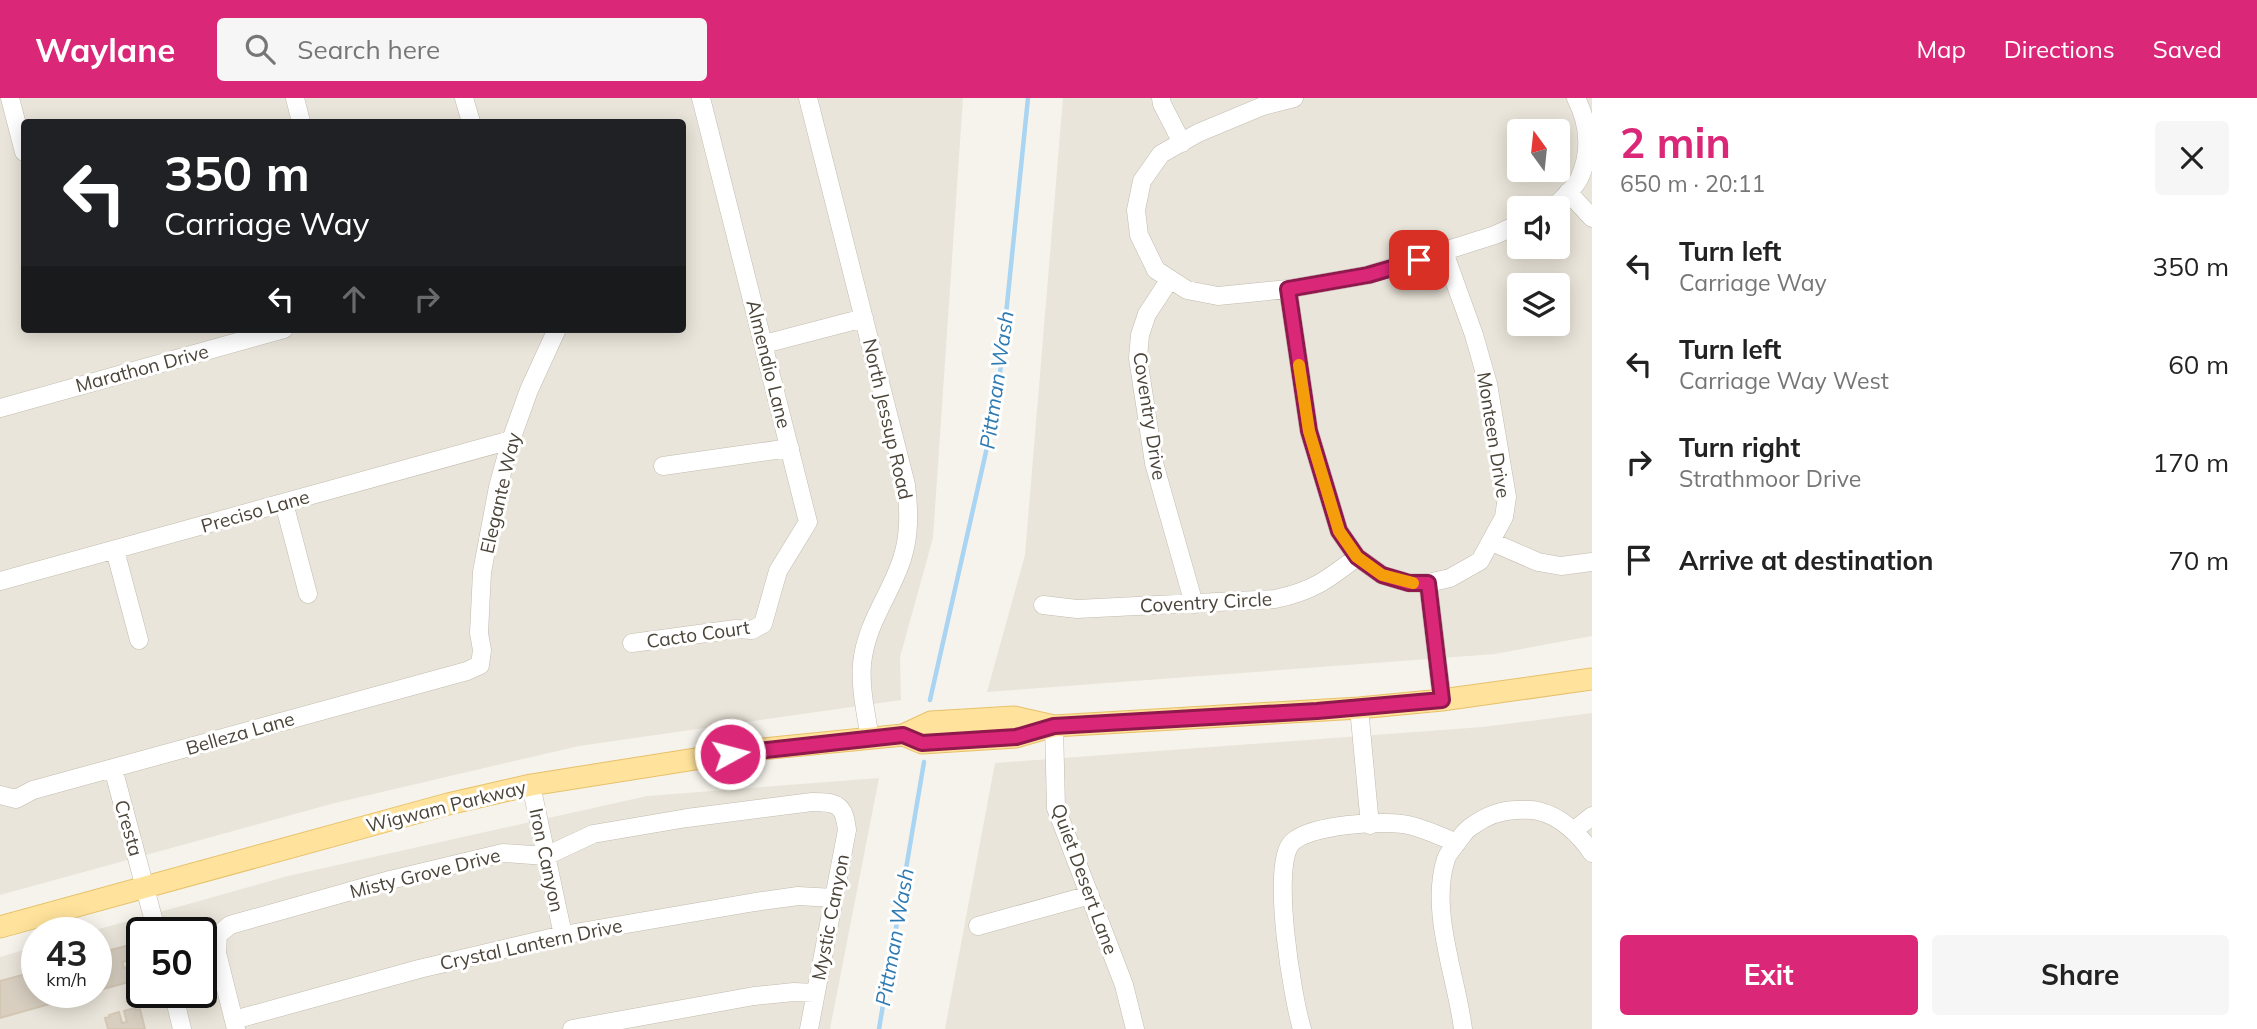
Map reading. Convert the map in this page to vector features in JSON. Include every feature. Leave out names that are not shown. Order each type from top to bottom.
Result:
[{"type":"main road","name":"Wigwam Parkway","points":[[0,927],[448,804],[531,785],[752,751],[903,735],[931,722],[1014,717],[1054,726],[1359,708],[1442,700],[1592,679]]},
{"type":"street","points":[[10,98],[21,140]]},
{"type":"street","points":[[295,98],[300,119]]},
{"type":"street","points":[[464,98],[470,119]]},
{"type":"street","name":"Almendio Lane","points":[[701,98],[808,522],[778,572],[763,624]]},
{"type":"street","name":"North Jessup Road","points":[[808,98],[906,485],[909,513],[908,537],[902,561],[876,613],[862,664],[870,738]]},
{"type":"street","points":[[1161,98],[1182,143]]},
{"type":"street","points":[[1294,98],[1264,106],[1209,128],[1161,154],[1142,181],[1136,210],[1139,235],[1156,270],[1187,289],[1218,296],[1288,289],[1368,275],[1507,230]]},
{"type":"street","points":[[1564,196],[1579,180],[1588,150],[1587,121],[1576,98]]},
{"type":"street","points":[[1568,192],[1592,218]]},
{"type":"street","name":"Monteen Drive","points":[[1428,583],[1450,578],[1480,561],[1504,517],[1507,497],[1488,384],[1474,335],[1444,252]]},
{"type":"street","name":"Coventry Drive","points":[[1170,279],[1147,314],[1140,335],[1138,358],[1154,463],[1194,604]]},
{"type":"street","points":[[1288,289],[1309,431],[1339,531],[1357,557],[1382,575],[1409,583],[1428,583],[1442,700]]},
{"type":"street","points":[[764,344],[864,318]]},
{"type":"street","name":"Marathon Drive","points":[[0,408],[270,333]]},
{"type":"street","name":"Elegante Way","points":[[480,665],[482,572],[498,486],[510,440],[552,333]]},
{"type":"street","name":"Preciso Lane","points":[[0,581],[510,440]]},
{"type":"street","points":[[663,466],[790,448]]},
{"type":"street","points":[[284,503],[308,594]]},
{"type":"street","points":[[1492,542],[1538,562],[1561,566],[1592,562]]},
{"type":"street","points":[[116,550],[139,640]]},
{"type":"street","name":"Coventry Circle","points":[[1043,605],[1077,609],[1275,599],[1300,594],[1320,585],[1357,557]]},
{"type":"street","name":"Cacto Court","points":[[632,643],[736,629],[752,630],[763,624]]},
{"type":"street","name":"Belleza Lane","points":[[1,795],[16,799],[33,790],[467,671],[480,665]]},
{"type":"street","points":[[1359,708],[1370,825]]},
{"type":"street","name":"Quiet Desert Lane","points":[[1054,726],[1056,808],[1124,985],[1135,1029]]},
{"type":"street","name":"Cresta","points":[[113,768],[154,917]]},
{"type":"street","name":"Iron Canyon","points":[[531,785],[563,935]]},
{"type":"street","name":"Misty Grove Drive","points":[[235,1024],[217,953],[218,935],[230,925],[390,880],[503,853],[546,856],[593,834],[687,818],[812,802],[829,802],[840,807]]},
{"type":"street","name":"Mystic Canyon","points":[[809,1029],[847,830],[845,816],[840,807]]},
{"type":"street","points":[[1464,1029],[1461,1008],[1449,968],[1443,920],[1442,881],[1447,857],[1465,831],[1483,818],[1506,810],[1539,811],[1565,823],[1592,853]]},
{"type":"street","points":[[1573,831],[1592,816]]},
{"type":"street","points":[[1302,1029],[1296,1010],[1285,942],[1284,866],[1288,847],[1299,835],[1323,828],[1396,823],[1413,826],[1457,843]]},
{"type":"street","points":[[978,926],[1090,895]]},
{"type":"street","name":"Crystal Lantern Drive","points":[[235,1024],[419,969],[563,935],[798,896],[834,898]]},
{"type":"street","points":[[572,1029],[754,996],[815,993]]},
{"type":"street","points":[[177,1008],[182,1029]]},
{"type":"shaded area","points":[[0,98],[963,98],[933,538],[900,657],[901,700],[579,746],[335,803],[0,895]]},
{"type":"shaded area","points":[[1063,98],[1592,98],[1592,636],[1495,654],[987,692],[1025,555]]},
{"type":"shaded area","points":[[1592,713],[1592,1029],[945,1029],[995,763],[1482,727]]},
{"type":"shaded area","points":[[879,778],[830,1029],[0,1029],[0,957],[21,951],[21,1008],[112,1008],[112,925],[126,921],[126,1008],[217,1008],[217,917],[142,917],[288,876],[647,796]]},
{"type":"building","points":[[126,946],[126,961],[122,962],[126,967],[126,983],[112,987],[112,950]]},
{"type":"building","points":[[21,975],[21,1008],[35,1008],[0,1018],[0,981]]},
{"type":"building","points":[[140,1009],[145,1029],[108,1029],[105,1018],[110,1017],[109,1015],[119,1012],[122,1023],[127,1022],[124,1011]]},
{"type":"waterway","name":"Pittman Wash","points":[[930,700],[997,403],[1028,98]]},
{"type":"waterway","name":"Pittman Wash","points":[[879,1029],[924,762]]},
{"type":"slow traffic","points":[[1299,365],[1309,431],[1339,531],[1357,557],[1382,575],[1413,583]]},
{"type":"route","points":[[730,754],[903,735],[922,743],[1016,737],[1054,726],[1317,711],[1442,700],[1428,583],[1409,583],[1382,575],[1357,557],[1339,531],[1309,431],[1288,289],[1368,275],[1419,260]]}]
